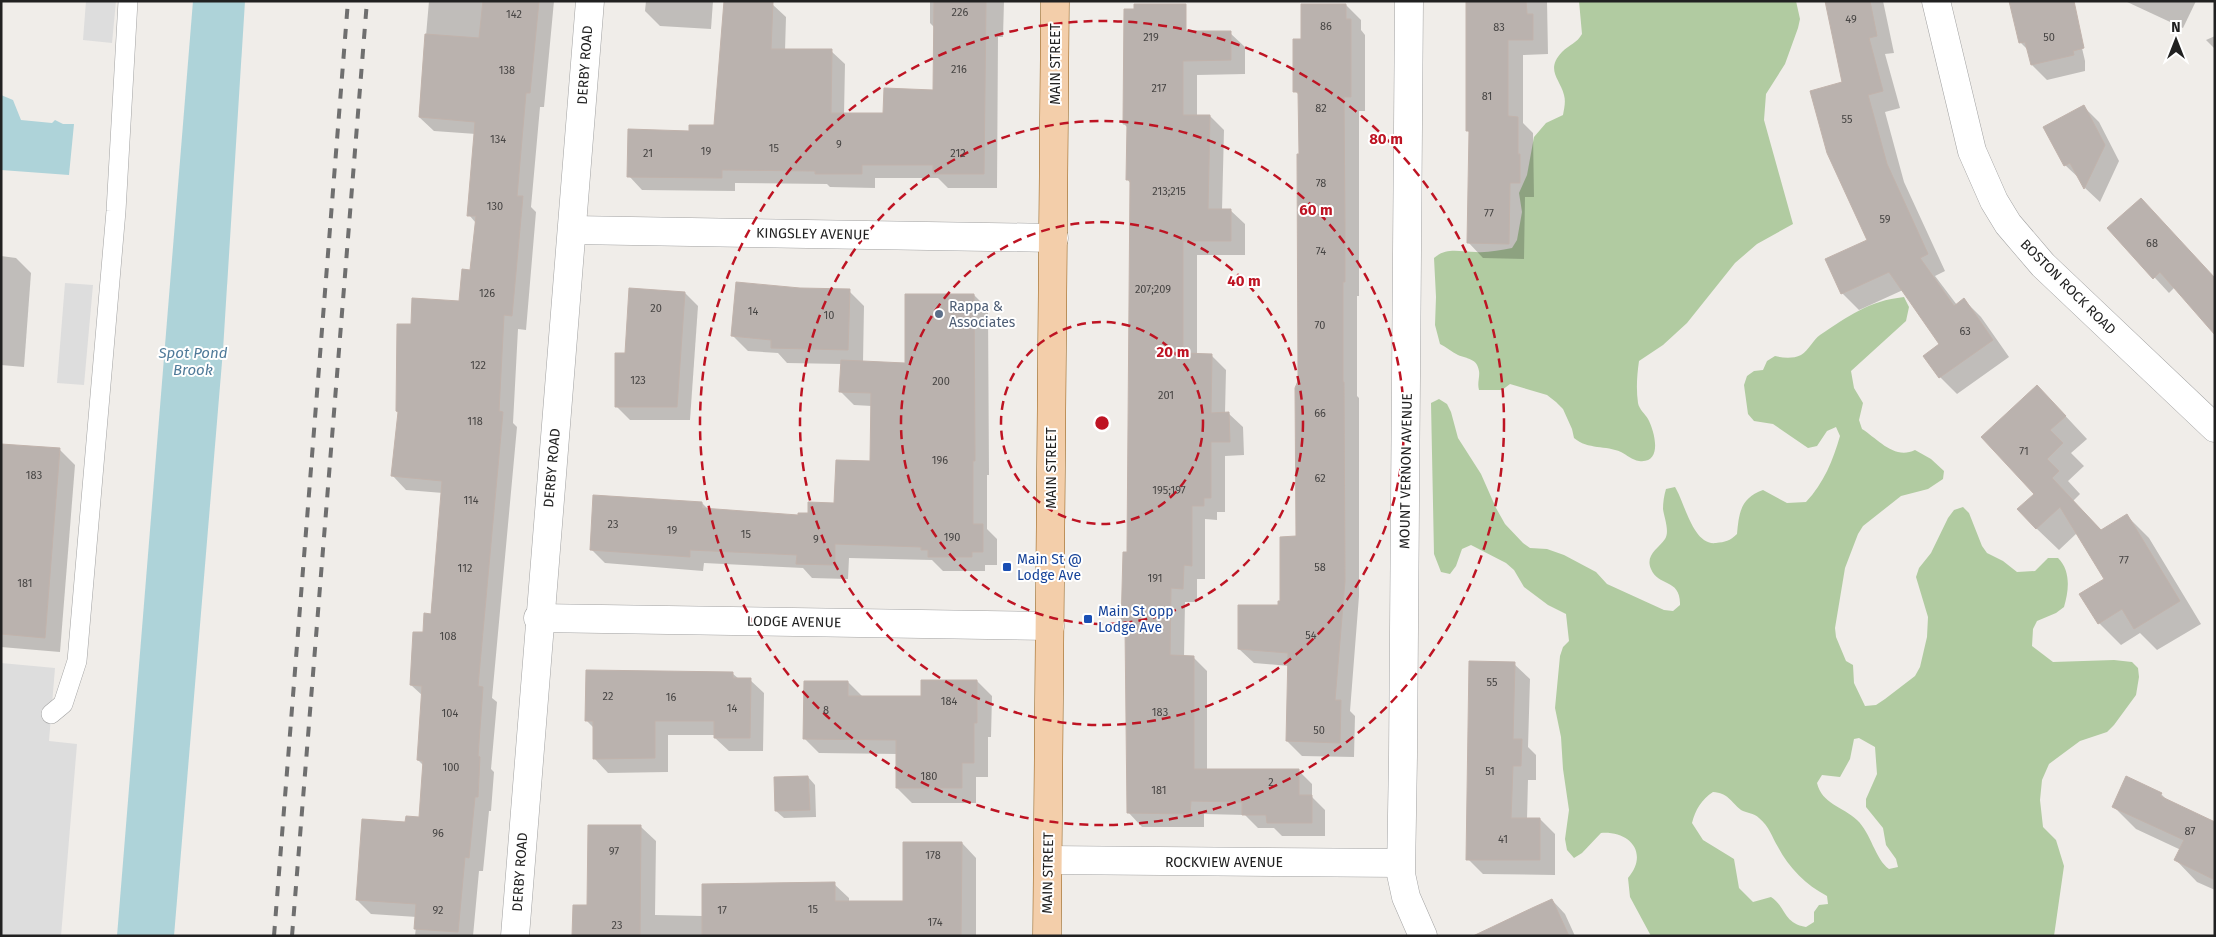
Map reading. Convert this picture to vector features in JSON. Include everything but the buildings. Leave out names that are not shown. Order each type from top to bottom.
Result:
[{"type":"main road","name":"MAIN STREET","points":[[1047,936],[1056,1]]},
{"type":"street","name":"DERBY ROAD","points":[[515,936],[538,618],[573,230],[590,1]]},
{"type":"street","name":"MOUNT VERNON AVENUE","points":[[1409,1],[1400,863],[1406,897],[1423,936]]},
{"type":"street","name":"BOSTON ROCK ROAD","points":[[1936,1],[1972,152],[1990,193],[2008,224],[2043,265],[2215,428]]},
{"type":"street","name":"KINGSLEY AVENUE","points":[[573,230],[1054,238]]},
{"type":"street","name":"LODGE AVENUE","points":[[538,618],[1050,626]]},
{"type":"street","name":"ROCKVIEW AVENUE","points":[[1048,860],[1400,863]]},
{"type":"lane","points":[[51,714],[63,704],[77,661],[116,211],[128,1]]},
{"type":"green space","points":[[1579,1],[1796,1],[1800,19],[1785,64],[1766,94],[1764,120],[1793,224],[1757,244],[1735,263],[1687,323],[1663,345],[1639,361],[1638,403],[1651,425],[1655,439],[1652,458],[1647,461],[1639,461],[1615,450],[1579,442],[1574,438],[1563,409],[1547,395],[1510,384],[1502,390],[1479,390],[1479,371],[1474,361],[1456,354],[1440,344],[1435,325],[1434,258],[1449,251],[1485,252],[1512,248],[1517,240],[1522,212],[1519,193],[1527,175],[1534,137],[1546,123],[1563,115],[1565,98],[1554,69],[1557,58],[1578,40],[1582,34]]},
{"type":"green space","points":[[1904,297],[1909,307],[1906,321],[1851,371],[1854,388],[1863,403],[1859,420],[1862,429],[1887,447],[1900,452],[1915,450],[1931,459],[1944,471],[1943,479],[1928,489],[1901,496],[1863,526],[1845,568],[1835,628],[1836,637],[1846,661],[1853,665],[1854,683],[1865,706],[1876,705],[1885,699],[1915,676],[1920,667],[1927,637],[1928,617],[1916,577],[1919,568],[1931,553],[1948,518],[1954,510],[1963,507],[1969,513],[1982,546],[1987,553],[2003,561],[2017,572],[2035,571],[2048,558],[2058,558],[2065,569],[2068,587],[2064,607],[2056,613],[2037,621],[2033,629],[2032,646],[2053,662],[2114,660],[2132,662],[2138,668],[2139,677],[2136,695],[2114,725],[2107,732],[2080,741],[2049,764],[2042,780],[2040,800],[2043,827],[2056,840],[2064,866],[2054,936],[1651,936],[1630,897],[1628,878],[1637,860],[1633,845],[1620,836],[1611,833],[1601,833],[1582,853],[1574,858],[1567,850],[1565,839],[1569,810],[1561,737],[1555,708],[1560,656],[1563,647],[1569,641],[1566,614],[1548,605],[1524,587],[1514,570],[1506,563],[1471,545],[1462,549],[1456,566],[1450,574],[1441,572],[1434,554],[1431,403],[1439,399],[1447,404],[1458,438],[1481,474],[1496,508],[1505,524],[1523,543],[1530,548],[1547,549],[1564,555],[1596,572],[1607,584],[1664,610],[1673,611],[1680,605],[1677,591],[1673,586],[1654,575],[1650,564],[1653,552],[1666,536],[1667,528],[1663,509],[1666,489],[1675,487],[1691,522],[1701,538],[1708,542],[1716,543],[1727,541],[1737,534],[1742,508],[1745,502],[1755,493],[1763,490],[1787,503],[1806,502],[1823,479],[1831,462],[1840,436],[1836,427],[1827,431],[1817,446],[1808,448],[1773,424],[1754,421],[1748,414],[1744,385],[1747,376],[1754,371],[1763,370],[1767,361],[1775,356],[1788,358],[1801,355],[1820,335],[1859,310],[1891,299]],"holes":[[[1859,738],[1875,747],[1877,774],[1866,799],[1866,807],[1883,828],[1886,845],[1896,859],[1898,867],[1889,869],[1884,865],[1862,825],[1823,796],[1817,783],[1822,775],[1840,777],[1850,759],[1854,739]],[[1713,792],[1726,796],[1741,810],[1755,815],[1762,821],[1768,828],[1782,855],[1793,869],[1812,887],[1827,896],[1828,904],[1819,905],[1814,912],[1814,922],[1806,927],[1799,925],[1789,919],[1771,897],[1753,902],[1739,888],[1734,859],[1703,840],[1692,823],[1700,805]]]},
{"type":"shaded area","points":[[86,1],[116,1],[112,43],[83,40]]},
{"type":"shaded area","points":[[65,283],[93,285],[84,385],[57,383]]},
{"type":"shaded area","points":[[1,663],[55,668],[49,741],[77,744],[61,936],[1,936]]},
{"type":"water","name":"Spot Pond Brook","points":[[193,1],[245,1],[223,350],[174,936],[117,936]]},
{"type":"water","points":[[1,95],[13,100],[21,120],[52,123],[55,120],[63,124],[74,124],[69,175],[1,170]]},
{"type":"railway","points":[[274,936],[348,1]]},
{"type":"railway","points":[[292,936],[367,1]]},
{"type":"place","name":"Rappa & Associates","points":[[939,314]]},
{"type":"place","name":"Main St @ Lodge Ave","points":[[1007,567]]},
{"type":"place","name":"Main St opp Lodge Ave","points":[[1088,619]]}]
